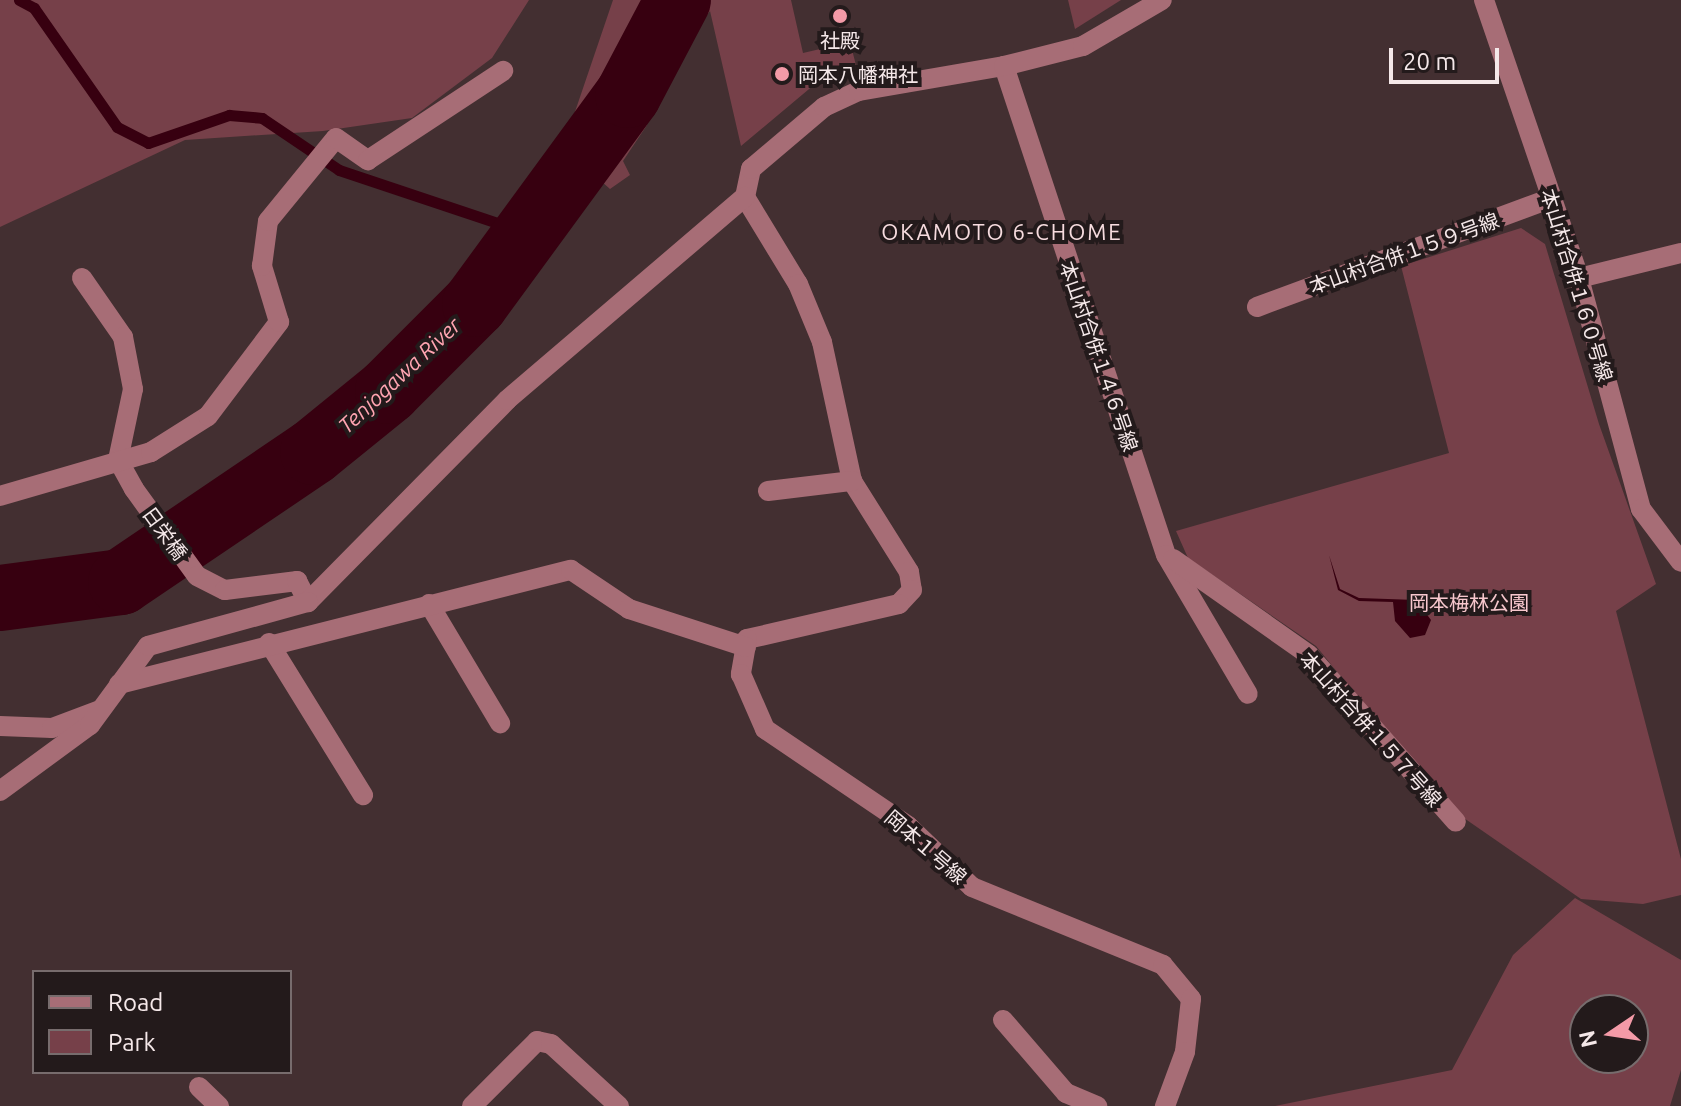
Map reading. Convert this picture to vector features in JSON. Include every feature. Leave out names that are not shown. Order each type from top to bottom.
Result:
[{"type":"street","points":[[0,791],[90,725],[148,646],[308,602],[507,400],[745,197],[751,169],[824,107],[859,91],[1004,66],[1083,46],[1162,0]]},
{"type":"street","name":"本山村合併１６０号線","points":[[1484,0],[1579,278],[1641,509],[1681,562]]},
{"type":"street","name":"本山村合併１４６号線","points":[[1004,66],[1166,555],[1248,694]]},
{"type":"street","points":[[0,496],[151,452],[208,416],[279,322],[262,266],[268,221],[336,138],[368,160],[503,71]]},
{"type":"street","points":[[119,684],[269,643],[571,570],[629,609],[746,647],[747,639],[795,624],[899,604],[912,590],[909,572],[852,481],[822,342],[798,284],[745,197]]},
{"type":"street","name":"本山村合併１５９号線","points":[[1257,307],[1551,198]]},
{"type":"street","points":[[1579,278],[1681,253]]},
{"type":"street","points":[[82,278],[123,337],[133,389],[118,460]]},
{"type":"street","name":"日栄橋","points":[[118,460],[134,489],[197,576],[225,590],[297,581],[308,602]]},
{"type":"street","points":[[768,491],[852,481]]},
{"type":"street","name":"本山村合併１５７号線","points":[[1166,555],[1309,655],[1456,822]]},
{"type":"street","points":[[429,604],[500,723]]},
{"type":"street","points":[[269,643],[363,795]]},
{"type":"street","name":"岡本１号線","points":[[746,647],[741,674],[765,729],[908,826],[972,887],[1163,965],[1191,999],[1185,1052],[1165,1106]]},
{"type":"street","points":[[0,726],[52,728],[100,710]]},
{"type":"street","points":[[1003,1020],[1066,1093],[1097,1106]]},
{"type":"street","points":[[472,1106],[537,1041],[545,1042],[619,1106]]},
{"type":"street","points":[[199,1087],[219,1106]]},
{"type":"green space","points":[[0,0],[529,0],[492,58],[412,118],[323,131],[185,140],[0,227]]},
{"type":"green space","points":[[613,0],[791,0],[803,53],[850,42],[857,69],[821,79],[741,146],[710,11],[645,90],[647,125],[623,161],[630,175],[610,189],[563,147]]},
{"type":"green space","points":[[1068,0],[1121,0],[1075,29]]},
{"type":"green space","name":"岡本梅林公園","points":[[1521,228],[1545,244],[1599,424],[1656,584],[1616,611],[1681,859],[1681,895],[1643,904],[1581,899],[1461,816],[1442,800],[1316,646],[1188,558],[1176,531],[1449,453],[1401,266]]},
{"type":"green space","points":[[1575,898],[1681,960],[1681,1070],[1670,1106],[1275,1106],[1452,1070],[1513,955]]},
{"type":"shaded area","points":[[1329,555],[1340,589],[1359,598],[1416,600],[1431,620],[1425,635],[1410,638],[1395,621],[1393,602],[1359,601],[1338,590]]},
{"type":"waterway","points":[[19,0],[34,8],[117,127],[148,143],[229,115],[262,118],[339,170],[527,233]]},
{"type":"waterway","name":"Tenjogawa River","points":[[0,598],[121,582],[313,452],[388,391],[475,304],[628,95],[678,0]]},
{"type":"place","name":"社殿","points":[[840,16]]},
{"type":"place","name":"岡本八幡神社","points":[[782,74]]},
{"type":"district","name":"OKAMOTO 6-CHOME","points":[[1002,232]]}]
